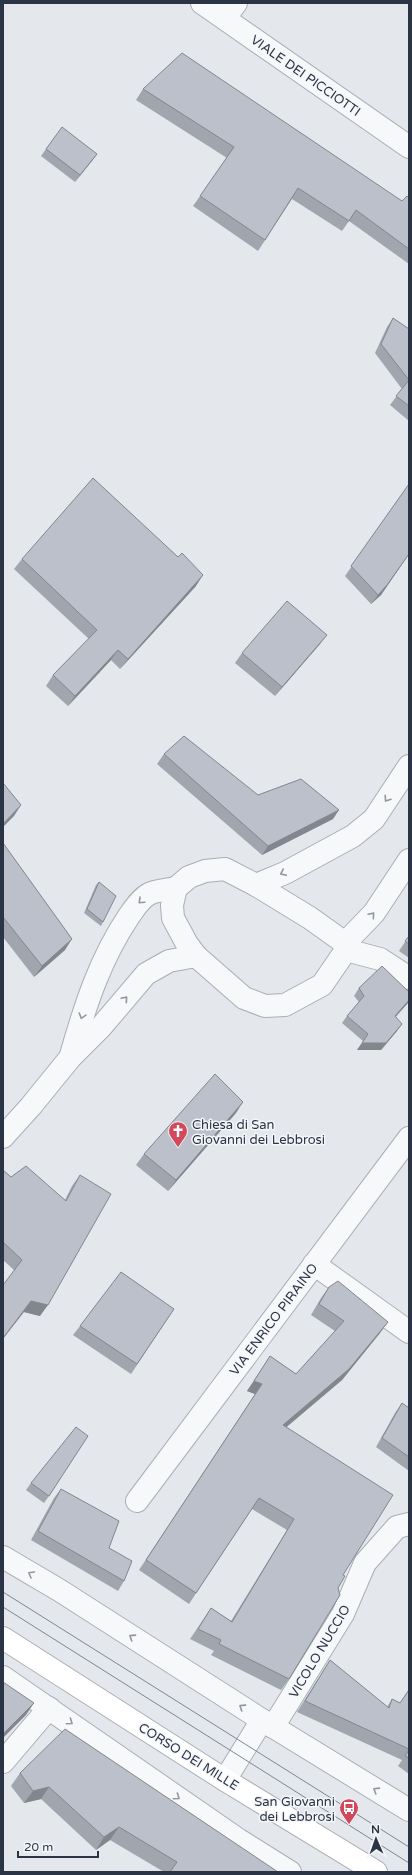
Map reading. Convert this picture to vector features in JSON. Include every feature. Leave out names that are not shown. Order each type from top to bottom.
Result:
[{"type":"street","name":"VIALE DEI PICCIOTTI","points":[[202,3],[230,11],[409,147]]},
{"type":"street","points":[[256,885],[285,873],[352,836],[374,819],[409,766]]},
{"type":"street","points":[[176,888],[172,905],[173,918],[187,944],[196,956],[244,998],[265,1006],[285,1005],[322,985],[345,947],[374,913],[409,860]]},
{"type":"street","points":[[70,1058],[84,1009],[102,961],[136,906],[149,894],[176,888],[189,877],[205,871],[225,869],[256,885],[310,918],[345,947],[380,959],[409,978]]},
{"type":"street","points":[[3,1137],[31,1106],[70,1058],[101,1027],[146,974],[169,961],[196,956]]},
{"type":"street","name":"VIA ENRICO PIRAINO","points":[[137,1501],[409,1138]]},
{"type":"street","points":[[314,1264],[409,1332]]},
{"type":"street","name":"VICOLO NUCCIO","points":[[225,1780],[268,1723],[343,1614],[365,1563],[397,1527],[409,1524]]},
{"type":"street","points":[[3,1558],[59,1590],[268,1723],[409,1810]]},
{"type":"street","name":"CORSO DEI MILLE","points":[[3,1638],[225,1780],[376,1872]]},
{"type":"street","points":[[3,1677],[239,1840],[290,1872]]},
{"type":"street","points":[[3,1762],[49,1708]]},
{"type":"building","points":[[182,53],[402,201],[407,196],[409,198],[409,249],[356,210],[349,221],[298,188],[265,240],[200,196],[234,147],[143,89]]},
{"type":"building","points":[[62,127],[97,154],[80,175],[46,149]]},
{"type":"building","points":[[393,318],[409,329],[409,380],[381,344]]},
{"type":"building","points":[[409,380],[409,406],[396,396]]},
{"type":"building","points":[[93,478],[178,557],[182,553],[203,575],[128,659],[118,650],[75,696],[53,675],[97,630],[22,559]]},
{"type":"building","points":[[409,484],[409,554],[378,595],[351,566]]},
{"type":"building","points":[[287,601],[327,635],[282,687],[242,653]]},
{"type":"building","points":[[184,736],[258,795],[301,779],[339,810],[268,846],[164,754]]},
{"type":"building","points":[[3,783],[21,805],[3,824]]},
{"type":"building","points":[[3,843],[72,939],[42,966],[3,917]]},
{"type":"building","points":[[99,882],[116,896],[103,922],[87,909]]},
{"type":"building","points":[[409,936],[409,944],[405,941]]},
{"type":"building","points":[[382,966],[409,992],[409,1000],[395,1016],[402,1024],[386,1043],[362,1043],[368,1034],[347,1016],[364,996],[359,988]]},
{"type":"building","name":"Chiesa di San Giovanni dei Lebbrosi","points":[[215,1074],[243,1102],[176,1180],[144,1154]]},
{"type":"building","points":[[26,1166],[66,1201],[80,1175],[111,1194],[48,1305],[31,1301],[3,1338],[3,1285],[22,1260],[3,1242],[3,1170],[11,1177]]},
{"type":"building","points":[[121,1272],[174,1309],[137,1364],[80,1326]]},
{"type":"building","points":[[338,1281],[388,1322],[349,1369],[283,1425],[393,1495],[343,1575],[345,1576],[338,1588],[340,1595],[289,1679],[219,1644],[221,1640],[198,1629],[211,1608],[232,1622],[294,1519],[259,1498],[196,1593],[146,1560],[262,1384],[254,1381],[270,1356],[296,1374],[344,1321],[319,1304],[329,1287]]},
{"type":"building","points":[[402,1403],[409,1408],[409,1457],[382,1438]]},
{"type":"building","points":[[76,1427],[88,1436],[49,1496],[31,1483]]},
{"type":"building","points":[[61,1489],[119,1521],[109,1548],[132,1561],[124,1581],[38,1531]]},
{"type":"building","points":[[330,1660],[389,1708],[392,1699],[400,1703],[409,1690],[409,1749],[305,1701]]},
{"type":"building","points":[[3,1682],[34,1703],[3,1734]]},
{"type":"building","points":[[65,1729],[278,1872],[170,1872],[177,1862],[119,1827],[104,1837],[49,1787],[33,1791],[20,1773]]},
{"type":"building","points":[[409,1750],[409,1758],[405,1756]]},
{"type":"tram line","points":[[3,1592],[409,1847]]},
{"type":"tram line","points":[[3,1607],[409,1863]]},
{"type":"place","name":"Chiesa di San Giovanni dei Lebbrosi","points":[[178,1148]]},
{"type":"place","name":"San Giovanni dei Lebbrosi","points":[[349,1825]]}]
